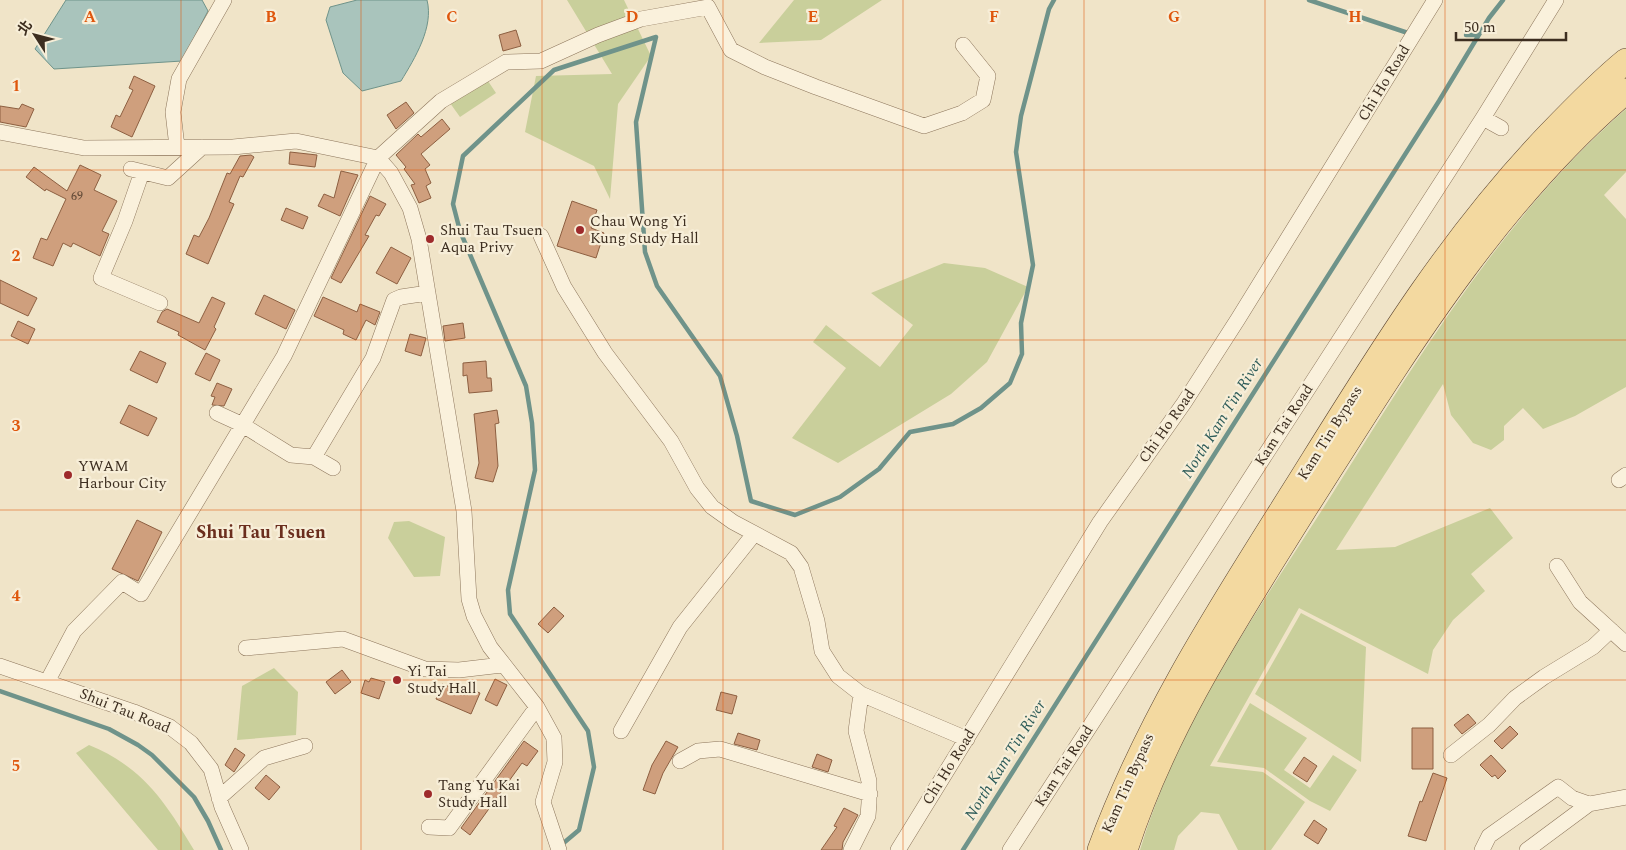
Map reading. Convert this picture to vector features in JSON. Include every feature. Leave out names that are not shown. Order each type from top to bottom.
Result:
[{"type":"main road","name":"Kam Tin Bypass","points":[[1100,850],[1149,734],[1179,676],[1331,431],[1429,279],[1519,166],[1569,114],[1626,61]]},
{"type":"main road","name":"Kam Tin Bypass","points":[[1125,850],[1154,774],[1199,681],[1263,576],[1407,350],[1464,269],[1532,183],[1626,91]]},
{"type":"street","points":[[176,148],[173,112],[179,79],[224,0]]},
{"type":"street","name":"Chi Ho Road","points":[[898,850],[1100,522],[1184,403],[1238,319],[1435,0]]},
{"type":"street","name":"Kam Tai Road","points":[[1010,850],[1483,118],[1556,0]]},
{"type":"street","points":[[47,682],[74,630],[122,582],[141,594],[241,424],[284,356],[378,158],[441,101],[506,62],[540,61],[598,35],[641,19],[708,7],[732,50],[782,74],[924,126],[962,113],[983,100],[988,76],[963,45]]},
{"type":"street","points":[[1483,118],[1501,128]]},
{"type":"street","points":[[0,132],[84,148],[233,147],[296,141],[378,158],[391,173],[410,208],[419,239],[464,511],[469,599],[478,624],[502,665],[537,707],[551,730],[556,745],[555,762],[543,802],[548,823],[559,850]]},
{"type":"street","points":[[160,303],[101,278],[125,221],[136,170],[168,178],[202,147]]},
{"type":"street","points":[[541,236],[564,287],[605,353],[671,442],[697,488],[712,507],[754,534],[791,553],[801,567],[817,621],[822,651],[838,676],[862,694],[967,739]]},
{"type":"street","points":[[314,457],[374,358],[394,300],[400,297],[428,293]]},
{"type":"street","points":[[217,413],[241,424],[291,455],[314,457],[333,468]]},
{"type":"street","points":[[621,731],[680,627],[754,534]]},
{"type":"street","points":[[1557,566],[1580,602],[1626,644]]},
{"type":"street","points":[[1451,755],[1489,725],[1515,698],[1544,677],[1593,647],[1611,630]]},
{"type":"street","points":[[246,648],[343,639],[425,669],[459,670],[502,665]]},
{"type":"street","name":"Shui Tau Road","points":[[0,666],[134,712],[170,727],[191,743],[211,769],[219,798],[241,850]]},
{"type":"street","points":[[851,850],[868,816],[870,794],[869,781],[856,731],[862,694]]},
{"type":"street","points":[[429,827],[449,828],[537,707]]},
{"type":"street","points":[[219,798],[264,758],[304,746]]},
{"type":"street","points":[[680,761],[698,751],[720,748],[870,794]]},
{"type":"street","points":[[1482,850],[1490,836],[1558,788],[1572,798],[1589,804]]},
{"type":"street","points":[[1527,850],[1589,804],[1626,796]]},
{"type":"green space","points":[[567,0],[624,0],[651,56],[618,104],[610,199],[594,166],[525,132],[536,76],[612,74]]},
{"type":"green space","points":[[794,0],[882,0],[821,40],[759,43]]},
{"type":"green space","points":[[486,78],[496,93],[460,117],[450,103]]},
{"type":"green space","points":[[1626,109],[1626,172],[1604,195],[1626,219],[1626,387],[1575,416],[1543,429],[1523,408],[1504,426],[1504,440],[1491,450],[1473,443],[1451,415],[1443,384],[1336,550],[1395,547],[1490,508],[1513,538],[1471,574],[1485,591],[1453,620],[1433,650],[1428,674],[1299,608],[1210,766],[1263,772],[1305,802],[1271,850],[1238,850],[1219,814],[1201,812],[1178,836],[1174,850],[1140,850],[1156,804],[1175,759],[1220,673],[1271,589],[1425,349],[1498,247],[1538,198],[1580,152]]},
{"type":"green space","points":[[944,263],[985,268],[1028,287],[987,362],[951,394],[838,463],[792,438],[846,368],[813,342],[826,325],[880,367],[913,325],[871,293]]},
{"type":"green space","points":[[409,521],[445,537],[440,576],[414,577],[388,538],[394,522]]},
{"type":"green space","points":[[1301,613],[1366,647],[1361,762],[1255,694]]},
{"type":"green space","points":[[274,668],[298,692],[296,735],[237,740],[242,686]]},
{"type":"green space","points":[[1250,703],[1307,738],[1284,770],[1310,788],[1333,755],[1357,770],[1330,811],[1310,801],[1264,768],[1217,762]]},
{"type":"green space","points":[[89,745],[108,754],[139,775],[163,802],[194,850],[158,850],[76,753]]},
{"type":"water","points":[[66,0],[202,0],[208,11],[182,61],[54,69],[35,49]]},
{"type":"water","points":[[357,0],[427,0],[428,21],[426,31],[401,81],[362,91],[343,73],[326,20],[330,7]]},
{"type":"building","points":[[516,30],[521,46],[503,51],[499,35]]},
{"type":"building","points":[[134,76],[155,86],[132,137],[111,127],[116,115],[120,117],[133,90],[129,88]]},
{"type":"building","points":[[406,102],[414,113],[396,129],[387,115]]},
{"type":"building","points":[[22,104],[34,109],[26,127],[0,122],[0,106],[19,109]]},
{"type":"building","points":[[442,119],[450,129],[421,154],[430,165],[425,169],[431,183],[426,186],[431,198],[419,203],[411,185],[415,184],[404,169],[406,167],[396,155],[418,134],[421,137]]},
{"type":"building","points":[[290,152],[317,155],[315,167],[289,164]]},
{"type":"building","points":[[251,155],[254,157],[243,177],[240,176],[229,202],[234,204],[208,264],[186,254],[194,235],[199,237],[209,218],[227,173],[230,174],[240,156]]},
{"type":"building","points":[[80,165],[101,175],[94,190],[117,201],[102,231],[109,234],[100,256],[73,243],[71,247],[63,243],[53,266],[33,258],[41,238],[47,240],[66,199],[46,189],[45,191],[26,177],[34,167],[67,191]]},
{"type":"building","points":[[341,171],[358,175],[340,216],[318,206],[324,194],[334,198]]},
{"type":"building","points":[[370,196],[386,204],[379,216],[376,215],[365,235],[369,236],[341,283],[331,278]]},
{"type":"building","name":"Chau Wong Yi Kung Study Hall","points":[[572,201],[597,210],[591,228],[604,233],[596,258],[557,246]]},
{"type":"building","points":[[286,208],[308,217],[303,229],[281,220]]},
{"type":"building","points":[[391,247],[411,258],[397,284],[376,273]]},
{"type":"building","points":[[0,280],[37,298],[28,316],[0,303]]},
{"type":"building","points":[[264,295],[295,310],[286,329],[255,314]]},
{"type":"building","points":[[212,297],[225,303],[214,327],[216,329],[205,350],[178,335],[179,332],[157,322],[162,312],[167,309],[199,323]]},
{"type":"building","points":[[323,297],[357,312],[360,304],[380,312],[375,325],[366,320],[356,340],[343,334],[344,330],[314,316]]},
{"type":"building","points":[[18,321],[35,329],[28,344],[11,336]]},
{"type":"building","points":[[463,323],[465,338],[445,341],[443,326]]},
{"type":"building","points":[[410,334],[426,338],[421,356],[405,351]]},
{"type":"building","points":[[140,351],[166,363],[157,383],[130,370]]},
{"type":"building","points":[[206,353],[220,360],[210,381],[195,374]]},
{"type":"building","points":[[486,361],[487,378],[491,378],[492,391],[469,393],[467,375],[463,376],[463,363]]},
{"type":"building","points":[[217,383],[232,389],[224,406],[212,405],[215,397],[211,396]]},
{"type":"building","points":[[129,405],[157,418],[148,436],[120,423]]},
{"type":"building","points":[[497,410],[499,423],[495,424],[498,466],[493,482],[475,478],[479,463],[474,414]]},
{"type":"building","points":[[137,520],[162,532],[138,581],[112,569]]},
{"type":"building","points":[[554,607],[564,616],[548,633],[538,624]]},
{"type":"building","points":[[342,670],[351,682],[335,694],[326,682]]},
{"type":"building","points":[[371,678],[385,682],[379,699],[361,693],[365,680],[369,682]]},
{"type":"building","points":[[495,679],[507,685],[497,706],[485,700]]},
{"type":"building","points":[[442,684],[466,693],[468,688],[480,693],[471,714],[436,699]]},
{"type":"building","points":[[721,692],[737,696],[732,714],[716,710]]},
{"type":"building","points":[[1468,714],[1476,723],[1462,734],[1454,725]]},
{"type":"building","points":[[1510,726],[1518,734],[1502,749],[1494,741]]},
{"type":"building","points":[[1412,728],[1433,728],[1433,769],[1412,769]]},
{"type":"building","points":[[738,733],[760,740],[757,750],[734,744]]},
{"type":"building","points":[[524,741],[538,751],[527,766],[522,763],[470,835],[461,828]]},
{"type":"building","points":[[666,741],[678,747],[663,773],[655,794],[643,790],[652,765]]},
{"type":"building","points":[[235,748],[245,755],[234,772],[225,765]]},
{"type":"building","points":[[817,754],[832,760],[828,772],[812,767]]},
{"type":"building","points":[[1491,755],[1506,771],[1498,779],[1495,775],[1492,777],[1480,765]]},
{"type":"building","points":[[1304,757],[1317,766],[1307,782],[1293,773]]},
{"type":"building","points":[[1433,773],[1447,778],[1426,841],[1408,836],[1420,801],[1422,802]]},
{"type":"building","points":[[266,775],[280,787],[269,800],[255,788]]},
{"type":"building","points":[[844,808],[858,815],[843,842],[842,850],[821,850],[837,827],[834,826]]},
{"type":"building","points":[[1314,820],[1327,829],[1318,844],[1304,835]]},
{"type":"waterway","points":[[656,37],[636,122],[645,252],[657,286],[720,376],[737,436],[751,501],[795,515],[840,497],[879,469],[910,432],[953,424],[981,408],[1010,383],[1022,354],[1021,323],[1033,265],[1016,152],[1021,116],[1049,9],[1054,0]]},
{"type":"waterway","points":[[1309,0],[1411,34]]},
{"type":"waterway","name":"North Kam Tin River","points":[[963,850],[1439,101],[1489,18],[1503,0]]},
{"type":"waterway","points":[[1466,35],[1478,35]]},
{"type":"waterway","points":[[560,846],[579,830],[594,767],[588,731],[510,614],[508,590],[535,470],[532,423],[526,386],[460,231],[453,204],[463,156],[554,70],[656,37]]},
{"type":"waterway","points":[[0,691],[109,729],[152,755],[194,797],[208,821],[221,850]]},
{"type":"place","name":"Chau Wong Yi Kung Study Hall","points":[[580,230]]},
{"type":"place","name":"Shui Tau Tsuen Aqua Privy","points":[[430,239]]},
{"type":"place","name":"YWAM Harbour City","points":[[68,475]]},
{"type":"place","name":"Yi Tai Study Hall","points":[[397,680]]},
{"type":"place","name":"Tang Yu Kai Study Hall","points":[[428,794]]},
{"type":"district","name":"Shui Tau Tsuen","points":[[261,532]]}]
